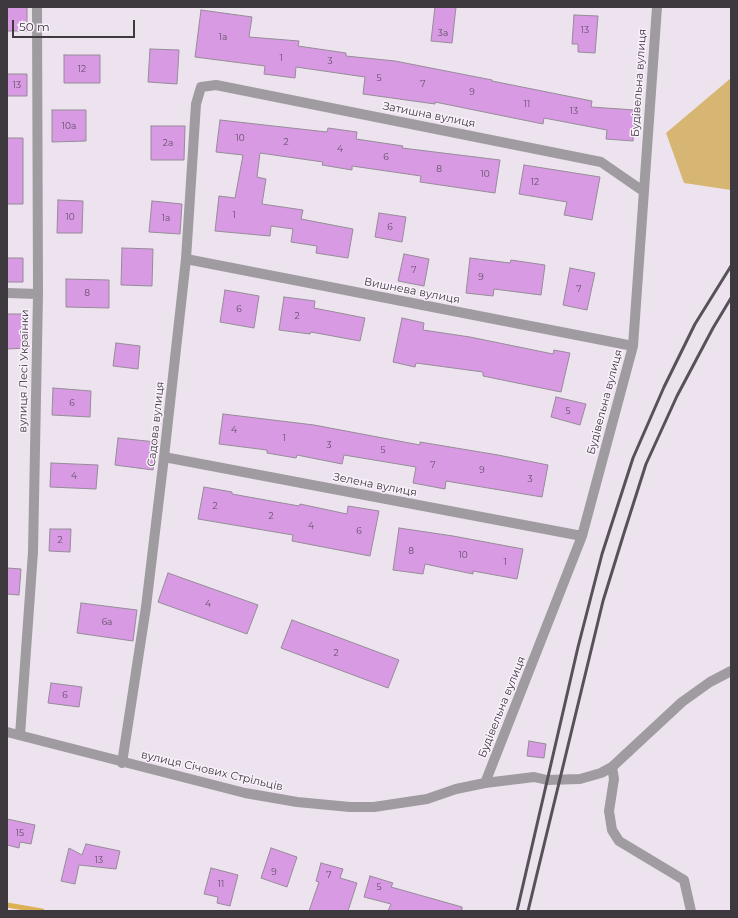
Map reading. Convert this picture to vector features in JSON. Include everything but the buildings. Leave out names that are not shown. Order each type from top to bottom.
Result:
[{"type":"street","name":"вулиця Лесі Українки","points":[[20,735],[33,552],[38,294],[37,7]]},
{"type":"street","name":"Будівельна вулиця","points":[[485,782],[582,536],[633,346],[657,7]]},
{"type":"street","name":"Затишна вулиця","points":[[201,87],[216,85],[601,162],[644,191]]},
{"type":"street","name":"Садова вулиця","points":[[122,763],[146,607],[164,457],[186,259],[196,104],[201,87]]},
{"type":"street","name":"Вишнева вулиця","points":[[186,259],[633,346]]},
{"type":"street","points":[[7,293],[38,294]]},
{"type":"street","name":"Зелена вулиця","points":[[164,457],[582,536]]},
{"type":"street","name":"вулиця Січових Стрільців","points":[[7,732],[122,763],[245,793],[297,802],[350,807],[402,804],[427,799],[456,789],[485,782],[534,777],[553,780],[580,778],[601,773],[612,767],[682,702],[710,682],[731,671]]},
{"type":"street","points":[[612,767],[614,779],[609,811],[612,830],[620,841],[684,880],[692,911]]},
{"type":"shaded area","points":[[731,78],[731,190],[684,183],[666,133]]},
{"type":"waterway","points":[[7,905],[42,911]]},
{"type":"railway","points":[[517,911],[578,647],[602,554],[633,458],[664,387],[695,324],[731,266]]},
{"type":"railway","points":[[528,911],[603,601],[646,464],[677,396],[713,328],[731,298]]}]
